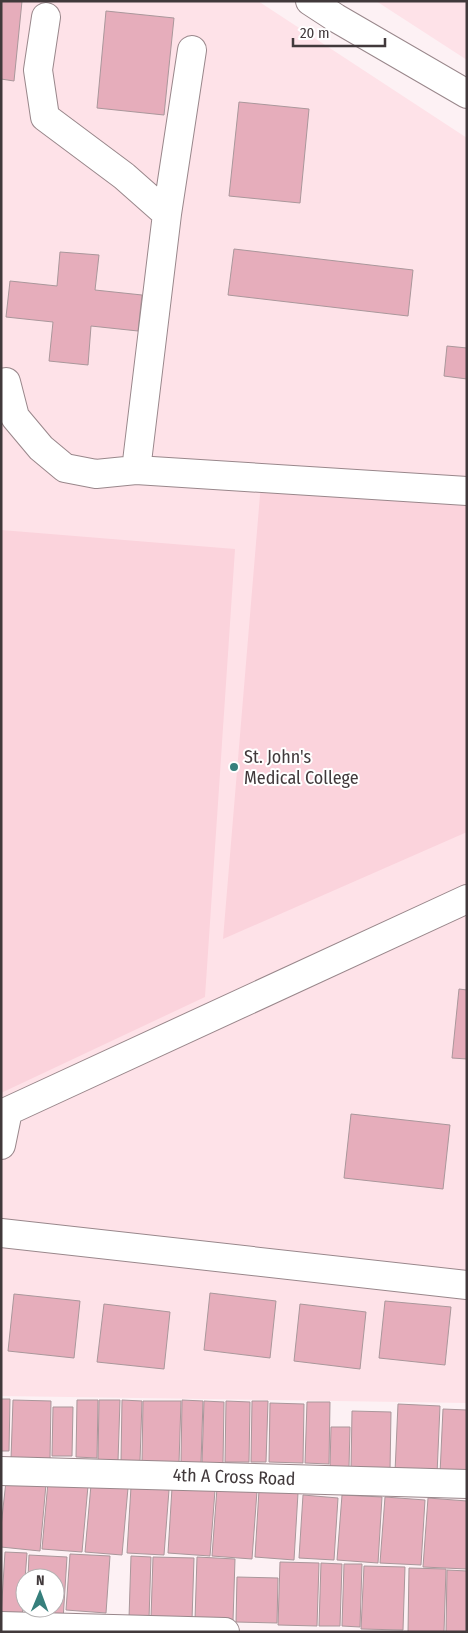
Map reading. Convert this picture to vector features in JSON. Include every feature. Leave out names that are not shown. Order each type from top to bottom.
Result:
[{"type":"street","points":[[310,1],[340,10],[467,94]]},
{"type":"street","points":[[46,18],[38,70],[46,117],[124,176],[167,214]]},
{"type":"street","points":[[136,470],[167,214],[192,50]]},
{"type":"street","points":[[6,382],[14,417],[41,448],[65,468],[96,474],[136,470],[467,491]]},
{"type":"street","points":[[1,1145],[8,1111],[467,900]]},
{"type":"street","points":[[1,1234],[467,1285]]},
{"type":"street","name":"4th A Cross Road","points":[[1,1471],[467,1484]]},
{"type":"street","points":[[1,1626],[225,1632]]},
{"type":"shaded area","name":"St. John's Medical College","points":[[1,1],[258,1],[467,138],[467,1403],[1,1396]]},
{"type":"shaded area","points":[[376,1],[467,1],[467,60]]},
{"type":"shaded area","points":[[261,483],[467,506],[467,832],[223,939]]},
{"type":"shaded area","points":[[1,530],[235,549],[205,997],[1,1093]]},
{"type":"building","points":[[1,1],[22,1],[14,81],[1,79]]},
{"type":"building","points":[[106,11],[174,18],[164,115],[97,108]]},
{"type":"building","points":[[239,102],[309,109],[300,203],[229,196]]},
{"type":"building","points":[[234,249],[413,270],[408,316],[228,295]]},
{"type":"building","points":[[60,252],[99,255],[95,290],[142,295],[138,331],[91,326],[88,365],[49,361],[53,322],[6,317],[10,281],[57,286]]},
{"type":"building","points":[[447,346],[467,348],[467,379],[444,376]]},
{"type":"building","points":[[459,989],[467,990],[467,1059],[452,1058]]},
{"type":"building","points":[[351,1114],[450,1125],[443,1189],[344,1178]]},
{"type":"building","points":[[210,1293],[276,1301],[270,1358],[204,1350]]},
{"type":"building","points":[[14,1294],[80,1301],[74,1358],[8,1351]]},
{"type":"building","points":[[385,1301],[451,1307],[445,1365],[379,1358]]},
{"type":"building","points":[[104,1304],[170,1312],[164,1369],[97,1362]]},
{"type":"building","points":[[300,1304],[366,1312],[360,1369],[294,1361]]},
{"type":"building","points":[[1,1399],[10,1399],[9,1451],[1,1451]]},
{"type":"building","points":[[13,1400],[51,1401],[50,1460],[11,1459]]},
{"type":"building","points":[[77,1400],[98,1400],[97,1458],[76,1457]]},
{"type":"building","points":[[99,1400],[120,1400],[118,1461],[98,1460]]},
{"type":"building","points":[[122,1400],[142,1401],[140,1461],[121,1461]]},
{"type":"building","points":[[182,1400],[203,1401],[201,1463],[181,1462]]},
{"type":"building","points":[[143,1401],[181,1401],[179,1463],[142,1461]]},
{"type":"building","points":[[204,1401],[224,1402],[223,1463],[202,1463]]},
{"type":"building","points":[[226,1401],[250,1402],[249,1462],[225,1462]]},
{"type":"building","points":[[252,1401],[268,1401],[266,1462],[251,1462]]},
{"type":"building","points":[[307,1402],[330,1402],[329,1464],[305,1463]]},
{"type":"building","points":[[270,1403],[304,1404],[303,1463],[269,1462]]},
{"type":"building","points":[[398,1404],[440,1406],[437,1474],[395,1472]]},
{"type":"building","points":[[53,1407],[73,1407],[72,1456],[52,1456]]},
{"type":"building","points":[[443,1409],[467,1410],[467,1475],[440,1474]]},
{"type":"building","points":[[352,1411],[391,1412],[390,1471],[351,1470]]},
{"type":"building","points":[[331,1427],[350,1427],[349,1467],[330,1467]]},
{"type":"building","points":[[6,1481],[46,1484],[40,1551],[1,1547],[1,1527]]},
{"type":"building","points":[[48,1482],[88,1486],[82,1552],[42,1549]]},
{"type":"building","points":[[91,1485],[128,1488],[122,1555],[85,1552]]},
{"type":"building","points":[[131,1487],[169,1490],[164,1555],[127,1553]]},
{"type":"building","points":[[172,1488],[215,1490],[210,1556],[168,1553]]},
{"type":"building","points":[[217,1488],[257,1491],[252,1559],[212,1556]]},
{"type":"building","points":[[259,1490],[298,1493],[294,1560],[255,1557]]},
{"type":"building","points":[[303,1495],[338,1498],[334,1560],[299,1558]]},
{"type":"building","points":[[342,1495],[382,1497],[378,1563],[337,1560]]},
{"type":"building","points":[[385,1497],[425,1500],[421,1565],[380,1563]]},
{"type":"building","points":[[428,1498],[467,1501],[467,1569],[423,1567]]},
{"type":"building","points":[[5,1552],[27,1553],[26,1568],[15,1568],[15,1617],[1,1616]]},
{"type":"building","points":[[70,1554],[110,1556],[106,1613],[66,1610]]},
{"type":"building","points":[[29,1555],[67,1557],[65,1588],[65,1568],[28,1568]]},
{"type":"building","points":[[131,1556],[151,1557],[149,1619],[129,1618]]},
{"type":"building","points":[[153,1557],[194,1558],[192,1620],[151,1618]]},
{"type":"building","points":[[197,1557],[235,1559],[233,1621],[195,1620]]},
{"type":"building","points":[[280,1562],[319,1563],[317,1626],[278,1625]]},
{"type":"building","points":[[321,1563],[342,1564],[340,1626],[319,1626]]},
{"type":"building","points":[[344,1564],[362,1564],[360,1627],[342,1626]]},
{"type":"building","points":[[364,1566],[405,1567],[403,1630],[361,1629]]},
{"type":"building","points":[[409,1568],[446,1569],[444,1632],[408,1632]]},
{"type":"building","points":[[447,1570],[467,1571],[467,1632],[446,1632]]},
{"type":"building","points":[[237,1577],[278,1578],[277,1623],[236,1622]]},
{"type":"building","points":[[38,1618],[63,1618],[63,1620]]},
{"type":"place","name":"St. John's Medical College","points":[[234,767]]}]
